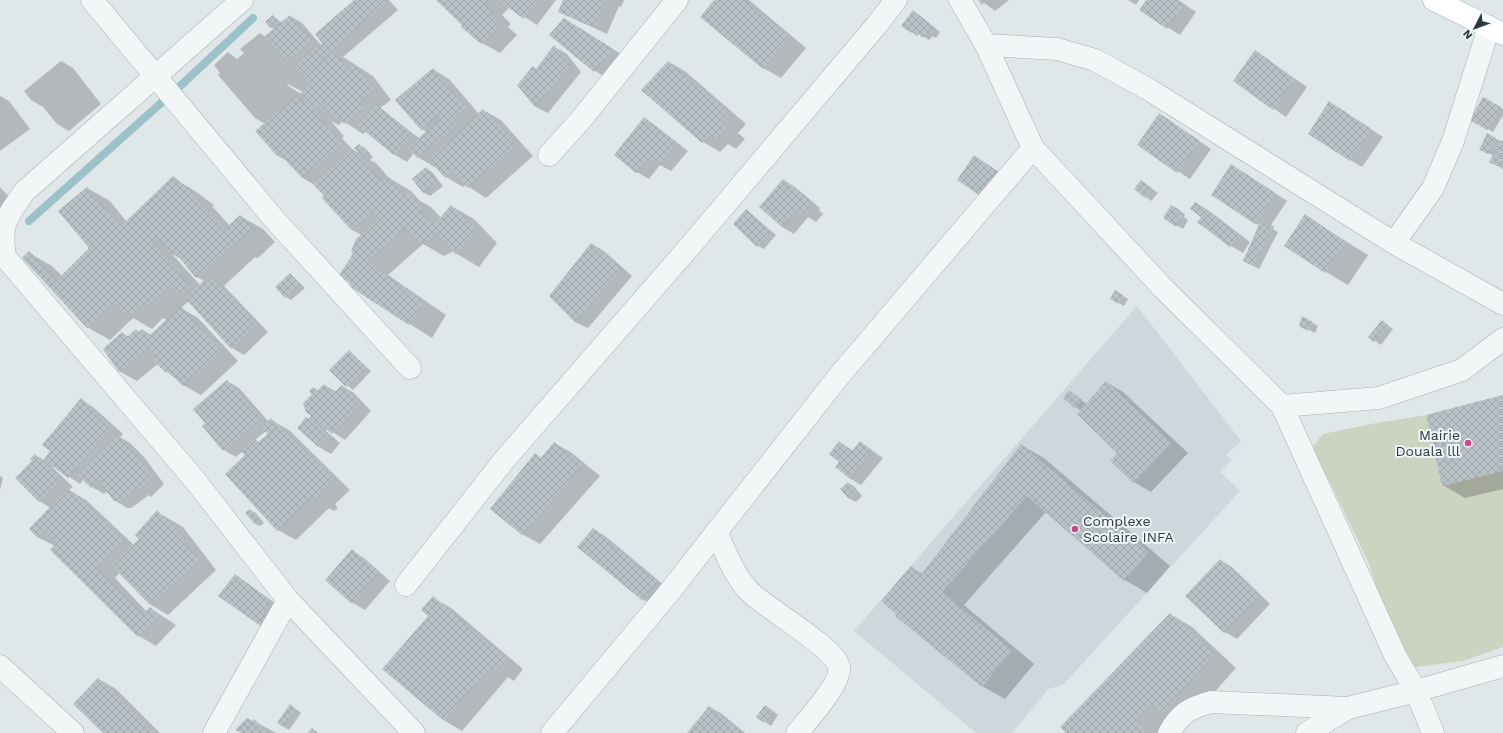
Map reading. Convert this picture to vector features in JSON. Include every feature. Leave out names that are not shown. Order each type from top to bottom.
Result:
[{"type":"main road","points":[[1434,0],[1496,30]]},
{"type":"street","points":[[92,0],[274,218],[410,368]]},
{"type":"street","points":[[242,0],[25,191],[5,219],[2,240],[5,257],[194,479],[288,600],[414,733]]},
{"type":"street","points":[[549,155],[579,122],[677,0]]},
{"type":"street","points":[[406,585],[505,459],[707,227],[876,27],[896,0]]},
{"type":"street","points":[[960,0],[986,45],[1033,148],[1163,288],[1282,406],[1395,655],[1416,691],[1433,733]]},
{"type":"street","points":[[1394,243],[1433,188],[1496,30]]},
{"type":"street","points":[[986,45],[1057,49],[1095,60],[1148,89],[1394,243],[1503,304]]},
{"type":"street","points":[[552,733],[667,595],[839,376],[1033,148]]},
{"type":"street","points":[[1282,406],[1379,398],[1462,370],[1503,338]]},
{"type":"street","points":[[716,532],[735,572],[749,591],[829,653],[839,666],[838,677],[812,716],[797,733]]},
{"type":"street","points":[[214,733],[288,600]]},
{"type":"street","points":[[0,666],[74,733]]},
{"type":"street","points":[[1169,733],[1175,722],[1190,708],[1211,702],[1348,708],[1416,691],[1503,666]]},
{"type":"street","points":[[1307,733],[1348,708]]},
{"type":"shaded area","name":"Complexe Scolaire INFA","points":[[1137,306],[1241,441],[1226,455],[1232,460],[1220,472],[1240,491],[1064,684],[1046,690],[1047,691],[1012,733],[976,733],[854,631]]},
{"type":"green space","points":[[1426,415],[1442,486],[1503,471],[1503,647],[1463,661],[1408,668],[1391,641],[1370,566],[1330,482],[1313,455],[1314,445],[1323,434]]},
{"type":"building","points":[[354,0],[384,0],[386,2],[303,75],[295,66],[322,43],[315,34]]},
{"type":"building","points":[[436,0],[490,0],[485,4],[494,13],[491,16],[500,25],[481,44],[461,27],[462,25]]},
{"type":"building","points":[[498,0],[538,0],[524,19]]},
{"type":"building","points":[[563,0],[606,0],[595,28],[558,12]]},
{"type":"building","points":[[714,0],[745,0],[788,37],[763,69],[700,17]]},
{"type":"building","points":[[978,0],[988,0],[982,5]]},
{"type":"building","points":[[1146,0],[1178,0],[1184,4],[1167,29],[1139,10]]},
{"type":"building","points":[[913,10],[935,28],[930,35],[926,33],[923,38],[913,30],[911,33],[901,26]]},
{"type":"building","points":[[273,15],[278,21],[270,28],[265,22]]},
{"type":"building","points":[[290,15],[312,40],[287,61],[265,36]]},
{"type":"building","points":[[564,18],[613,49],[594,72],[549,35]]},
{"type":"building","points":[[554,45],[570,65],[535,107],[517,85],[533,66],[536,69]]},
{"type":"building","points":[[1255,50],[1295,79],[1273,110],[1233,81]]},
{"type":"building","points":[[334,51],[348,70],[355,64],[374,90],[360,100],[363,108],[344,124],[339,117],[336,119],[328,109],[321,115],[317,112],[326,104],[322,101],[313,109],[310,106],[341,145],[302,178],[279,153],[276,155],[255,131],[297,95],[305,105],[307,102],[300,94],[309,85],[303,77]]},
{"type":"building","points":[[668,61],[729,113],[721,122],[728,128],[717,139],[711,133],[702,143],[641,90]]},
{"type":"building","points":[[433,68],[466,108],[452,119],[457,125],[417,158],[408,147],[442,118],[439,115],[421,130],[395,100]]},
{"type":"building","points":[[1483,97],[1501,107],[1487,130],[1470,120]]},
{"type":"building","points":[[1329,101],[1371,129],[1350,161],[1308,134]]},
{"type":"building","points":[[376,104],[412,134],[394,155],[358,126]]},
{"type":"building","points":[[483,109],[516,145],[468,188],[452,171],[445,178],[429,160]]},
{"type":"building","points":[[1159,113],[1200,141],[1177,173],[1137,145]]},
{"type":"building","points":[[644,117],[676,143],[659,165],[649,157],[636,173],[614,155]]},
{"type":"building","points":[[1487,133],[1496,138],[1488,154],[1479,150]]},
{"type":"building","points":[[1501,140],[1503,141],[1503,169],[1489,162]]},
{"type":"building","points":[[359,144],[368,153],[363,157],[354,148]]},
{"type":"building","points":[[353,149],[382,182],[389,177],[405,196],[408,193],[423,210],[421,212],[433,226],[451,205],[475,230],[456,255],[437,232],[428,241],[426,240],[421,244],[406,227],[366,261],[424,302],[409,325],[349,286],[350,283],[339,275],[353,254],[351,251],[356,239],[379,218],[373,211],[351,230],[322,198],[324,196],[313,184]]},
{"type":"building","points":[[974,155],[1002,174],[985,199],[957,180]]},
{"type":"building","points":[[1231,164],[1275,193],[1255,224],[1211,195]]},
{"type":"building","points":[[426,167],[438,182],[423,193],[412,179]]},
{"type":"building","points":[[173,176],[192,191],[190,193],[224,230],[240,215],[253,228],[235,246],[233,244],[196,278],[174,251],[171,254],[157,237],[151,242],[190,286],[180,295],[170,285],[144,308],[141,305],[129,317],[114,302],[87,328],[22,258],[29,251],[57,280],[89,248],[58,211],[87,187],[120,227]]},
{"type":"building","points":[[783,179],[809,200],[807,202],[811,206],[803,216],[797,210],[782,227],[759,207]]},
{"type":"building","points":[[1141,180],[1153,189],[1145,198],[1134,189]]},
{"type":"building","points":[[1195,202],[1239,235],[1230,247],[1197,222],[1201,217],[1190,209]]},
{"type":"building","points":[[1171,205],[1180,210],[1179,213],[1183,216],[1176,227],[1163,218]]},
{"type":"building","points":[[746,209],[771,231],[757,247],[733,224]]},
{"type":"building","points":[[1305,214],[1346,242],[1325,273],[1284,246]]},
{"type":"building","points":[[1261,220],[1269,223],[1268,225],[1273,228],[1253,266],[1243,261]]},
{"type":"building","points":[[591,243],[621,268],[575,322],[549,296]]},
{"type":"building","points":[[290,273],[300,285],[285,298],[275,287]]},
{"type":"building","points":[[212,279],[257,324],[231,349],[185,298],[203,281],[204,283]]},
{"type":"building","points":[[1115,290],[1123,295],[1118,304],[1110,299]]},
{"type":"building","points":[[181,306],[221,351],[183,386],[168,370],[166,373],[153,360],[155,357],[147,348],[119,372],[103,349],[122,332],[127,337],[136,329],[139,332],[142,329],[149,336]]},
{"type":"building","points":[[1302,316],[1313,322],[1308,331],[1299,326]]},
{"type":"building","points":[[1382,320],[1388,325],[1374,342],[1368,337]]},
{"type":"building","points":[[349,350],[366,367],[346,387],[329,370]]},
{"type":"building","points":[[227,380],[261,418],[223,451],[202,426],[205,423],[193,409]]},
{"type":"building","points":[[1106,381],[1171,443],[1133,483],[1110,461],[1117,453],[1077,414]]},
{"type":"building","points":[[324,384],[334,393],[342,385],[360,404],[332,434],[317,421],[315,423],[329,436],[318,447],[297,428],[306,417],[308,419],[311,416],[306,412],[303,403],[312,394],[309,391],[313,387],[318,390]]},
{"type":"building","points":[[1069,390],[1082,400],[1075,409],[1063,398]]},
{"type":"building","name":"Mairie Douala lll","points":[[1503,395],[1503,471],[1442,486],[1426,415]]},
{"type":"building","points":[[81,398],[111,427],[68,478],[44,460],[50,451],[42,445]]},
{"type":"building","points":[[271,418],[333,479],[318,494],[321,497],[316,502],[312,498],[277,531],[225,474],[245,455],[241,451],[255,439],[258,442],[268,434],[261,427]]},
{"type":"building","points":[[118,435],[132,449],[153,477],[138,490],[137,489],[119,501],[114,501],[101,485],[101,478],[91,488],[78,475]]},
{"type":"building","points":[[839,441],[852,451],[860,441],[872,450],[849,478],[835,467],[839,462],[829,454]]},
{"type":"building","points":[[554,442],[583,465],[522,535],[490,509],[535,453],[541,458]]},
{"type":"building","points":[[1021,444],[1148,552],[1124,581],[1027,496],[942,592],[1012,650],[982,687],[895,616],[897,615],[881,601],[911,566],[921,575]]},
{"type":"building","points":[[35,454],[61,479],[39,502],[15,478],[32,461],[30,459]]},
{"type":"building","points":[[848,482],[857,492],[849,499],[840,489]]},
{"type":"building","points":[[68,488],[123,540],[97,567],[143,614],[150,607],[159,615],[138,637],[50,550],[57,543],[46,533],[49,531],[47,529],[38,538],[29,529]]},
{"type":"building","points":[[250,509],[258,519],[254,523],[245,513]]},
{"type":"building","points":[[157,510],[163,517],[165,516],[199,560],[150,605],[111,565],[139,539],[135,535]]},
{"type":"building","points":[[593,528],[658,582],[643,601],[577,547]]},
{"type":"building","points":[[352,549],[379,573],[352,604],[325,580]]},
{"type":"building","points":[[1220,559],[1259,597],[1224,633],[1185,596]]},
{"type":"building","points":[[235,574],[269,599],[267,602],[269,604],[262,613],[268,618],[262,627],[218,596]]},
{"type":"building","points":[[433,596],[506,659],[495,671],[490,667],[444,721],[382,669],[428,616],[421,610]]},
{"type":"building","points":[[1170,613],[1214,654],[1190,680],[1192,681],[1162,713],[1151,703],[1136,719],[1145,731],[1143,733],[1066,733],[1060,727]]},
{"type":"building","points":[[98,678],[153,733],[103,733],[73,704]]},
{"type":"building","points":[[290,704],[296,709],[283,727],[277,723]]},
{"type":"building","points":[[765,705],[773,711],[764,723],[756,717]]},
{"type":"building","points":[[709,706],[742,733],[687,733]]},
{"type":"building","points":[[247,718],[253,721],[254,719],[268,733],[242,733],[235,730]]},
{"type":"building","points":[[312,728],[318,733],[308,733]]},
{"type":"waterway","points":[[177,89],[253,18]]},
{"type":"waterway","points":[[29,221],[161,103]]},
{"type":"place","name":"Mairie Douala lll","points":[[1468,443]]},
{"type":"place","name":"Complexe Scolaire INFA","points":[[1075,529]]}]
